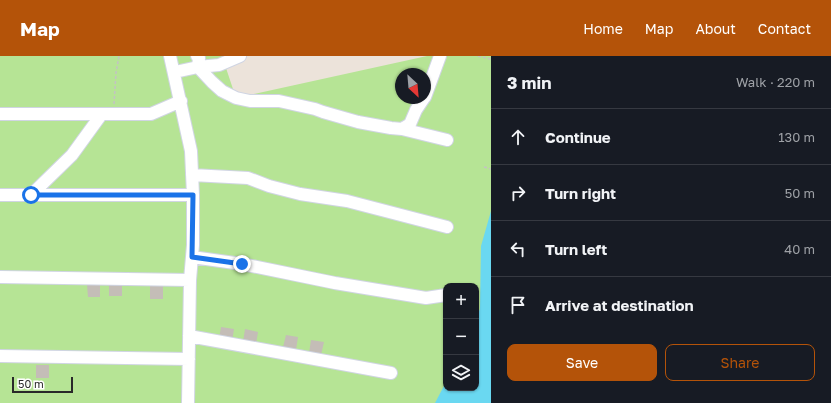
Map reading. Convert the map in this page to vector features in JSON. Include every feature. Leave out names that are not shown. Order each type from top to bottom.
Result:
[{"type":"street","points":[[170,56],[175,72],[191,151],[193,195],[188,403]]},
{"type":"street","points":[[175,72],[198,62],[219,65],[240,56]]},
{"type":"street","points":[[431,81],[440,56]]},
{"type":"street","points":[[198,62],[212,82],[222,91],[236,98],[250,101],[279,101],[315,109],[358,122],[402,129],[447,140]]},
{"type":"street","points":[[0,114],[151,114],[181,101]]},
{"type":"street","points":[[402,129],[410,124],[420,104]]},
{"type":"street","points":[[31,195],[72,155],[104,115]]},
{"type":"street","points":[[192,176],[248,178],[269,186],[300,194],[347,201],[447,227]]},
{"type":"street","points":[[0,195],[193,195]]},
{"type":"street","points":[[192,257],[242,264],[335,283],[426,298],[443,295]]},
{"type":"street","points":[[0,277],[190,280]]},
{"type":"street","points":[[189,336],[391,373]]},
{"type":"street","points":[[0,356],[189,359]]},
{"type":"path","points":[[104,115],[114,107],[119,56]]},
{"type":"path","points":[[478,56],[491,59]]},
{"type":"path","points":[[484,167],[491,169]]},
{"type":"green space","points":[[0,56],[222,56],[236,98],[427,56],[491,56],[491,403],[0,403]]},
{"type":"water","points":[[491,211],[491,403],[435,403],[443,388],[443,391],[479,391],[481,246]]},
{"type":"building","points":[[109,283],[122,283],[122,296],[109,296]]},
{"type":"building","points":[[100,284],[100,297],[88,297],[87,285]]},
{"type":"building","points":[[150,286],[163,286],[163,299],[150,299]]},
{"type":"building","points":[[221,327],[234,329],[232,342],[219,339]]},
{"type":"building","points":[[245,329],[258,332],[256,344],[243,342]]},
{"type":"building","points":[[286,335],[298,337],[296,350],[283,347]]},
{"type":"building","points":[[311,340],[324,342],[321,355],[309,353]]},
{"type":"building","points":[[36,365],[49,365],[49,378],[36,378]]},
{"type":"route","points":[[31,195],[193,195],[192,257],[242,264]]}]
